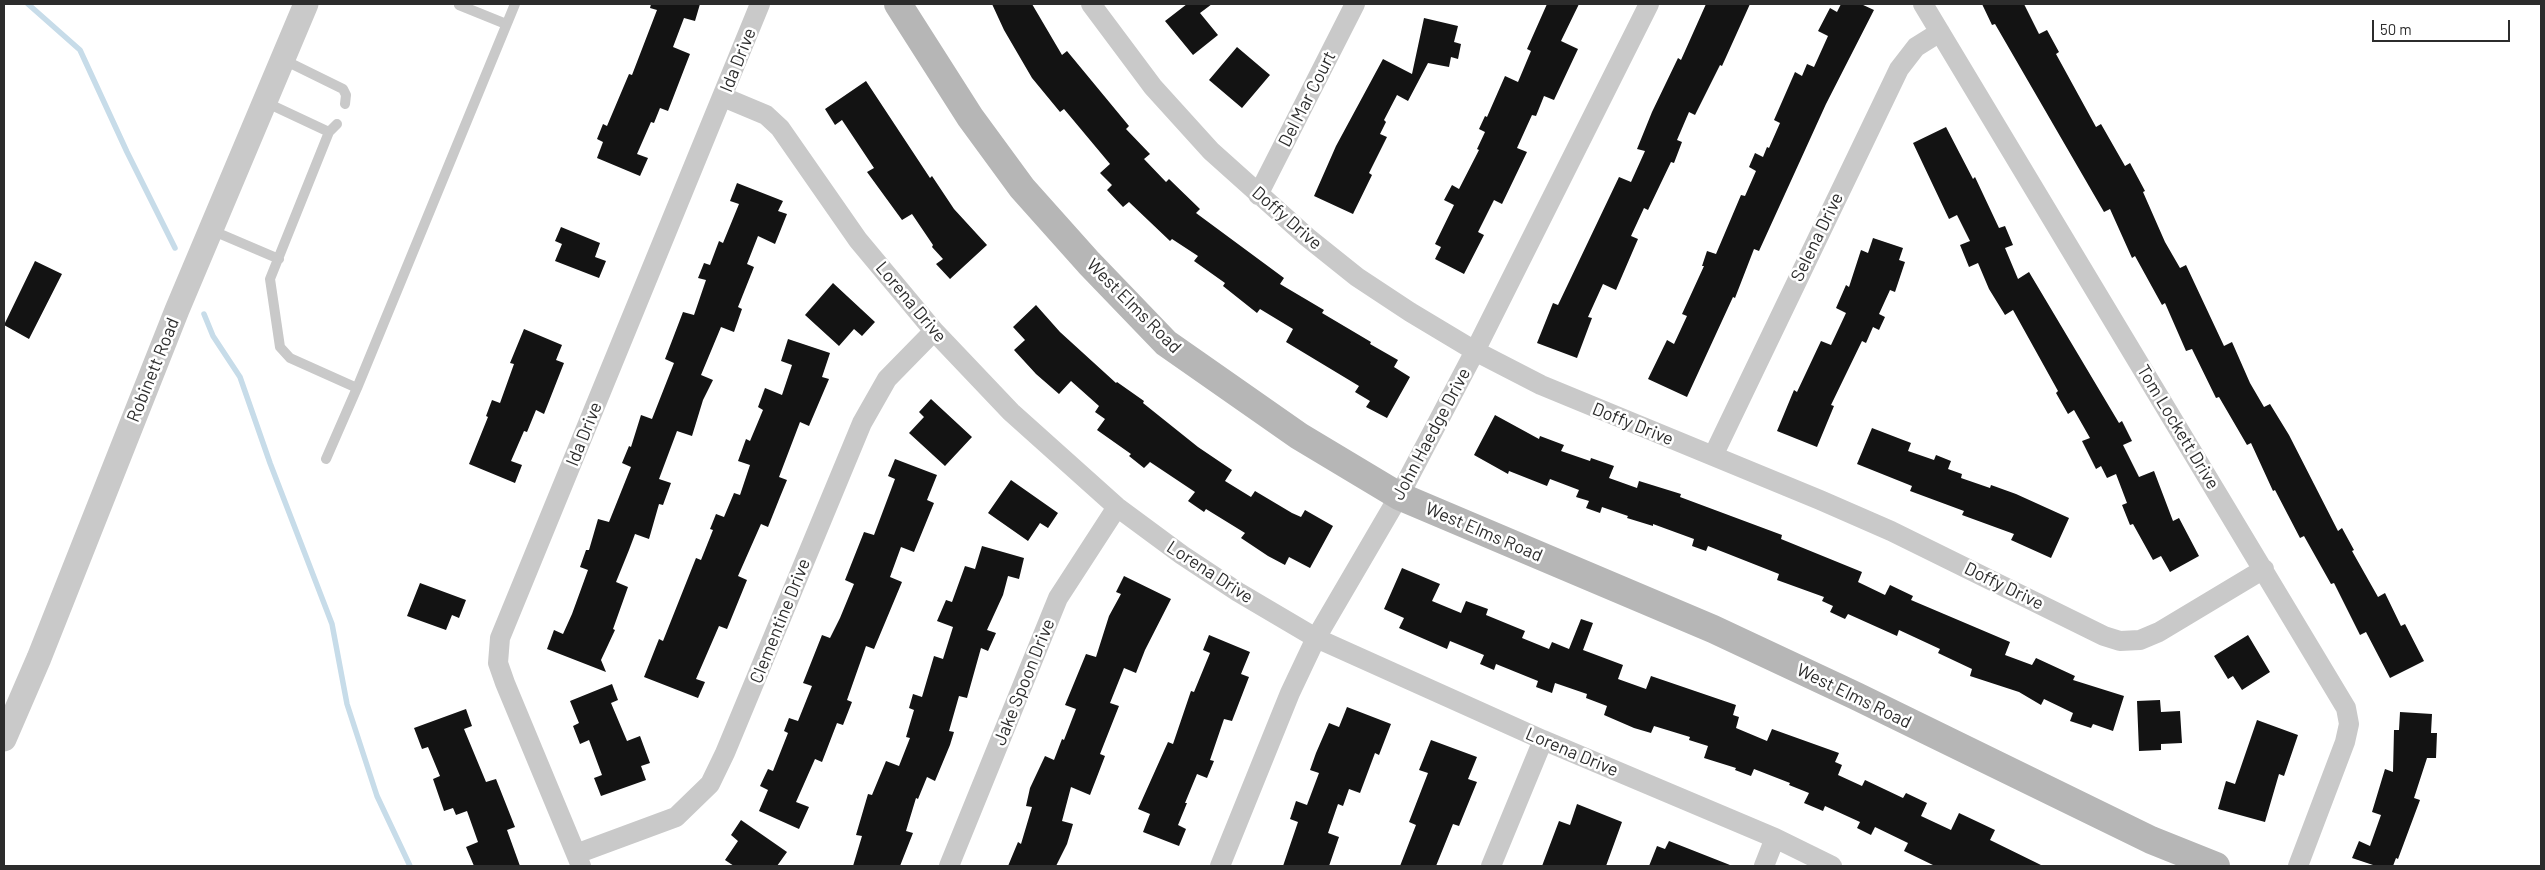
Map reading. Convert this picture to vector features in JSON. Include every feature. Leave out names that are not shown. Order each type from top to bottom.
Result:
[{"type":"main road","name":"West Elms Road","points":[[898,4],[970,117],[1022,188],[1166,344],[1299,436],[1400,496],[1712,629],[1856,696],[2151,840],[2216,866]]},
{"type":"street","name":"Robinett Road","points":[[4,739],[39,658],[211,230],[306,4]]},
{"type":"street","name":"Ida Drive","points":[[579,860],[505,683],[498,663],[500,638],[760,4]]},
{"type":"street","name":"Doffy Drive","points":[[1091,4],[1153,87],[1212,151],[1258,195],[1357,277],[1475,351],[1541,385],[1891,531],[2104,636],[2120,641],[2140,640],[2159,632],[2264,569]]},
{"type":"street","name":"Del Mar Court","points":[[1258,195],[1355,4]]},
{"type":"street","name":"John Haedge Drive","points":[[1220,866],[1290,694],[1316,638],[1400,496],[1475,351],[1648,4]]},
{"type":"street","name":"Tom Lockett Drive","points":[[1924,4],[2346,708],[2349,724],[2345,742],[2298,866]]},
{"type":"street","name":"Selena Drive","points":[[1713,456],[1899,69],[1916,47],[1940,32]]},
{"type":"street","name":"Lorena Drive","points":[[723,97],[766,115],[780,128],[858,240],[934,332],[1011,412],[1117,507],[1182,555],[1238,592],[1316,638],[1543,740],[1775,838],[1832,866]]},
{"type":"street","name":"Clementine Drive","points":[[579,860],[676,817],[710,784],[729,744],[862,423],[887,379],[934,332]]},
{"type":"street","name":"Jake Spoon Drive","points":[[949,866],[1058,598],[1117,507]]},
{"type":"street","points":[[1492,866],[1543,740]]},
{"type":"street","points":[[1764,866],[1775,838]]},
{"type":"lane","points":[[326,459],[515,4]]},
{"type":"lane","points":[[459,5],[506,24]]},
{"type":"lane","points":[[283,59],[343,90],[346,96],[345,104]]},
{"type":"lane","points":[[265,102],[328,132]]},
{"type":"lane","points":[[337,124],[328,132],[270,279],[280,347],[290,358],[357,388]]},
{"type":"lane","points":[[211,230],[279,259]]},
{"type":"building","points":[[651,4],[700,4],[695,21],[684,18],[673,47],[690,54],[668,111],[660,108],[654,123],[651,122],[637,154],[648,158],[640,176],[597,158],[603,142],[597,139],[603,124],[607,126],[629,74],[632,75],[657,10],[650,8]]},
{"type":"building","points":[[992,4],[1032,4],[1062,55],[1067,51],[1129,126],[1126,129],[1150,154],[1144,159],[1166,182],[1169,179],[1200,209],[1196,213],[1284,278],[1280,284],[1324,310],[1322,313],[1398,360],[1394,367],[1410,377],[1387,418],[1366,407],[1370,401],[1355,392],[1359,386],[1286,342],[1293,329],[1260,309],[1257,313],[1223,286],[1225,283],[1194,261],[1198,256],[1172,239],[1170,241],[1129,202],[1123,207],[1107,190],[1112,185],[1100,173],[1110,164],[1064,109],[1060,112],[1032,78],[1004,30]]},
{"type":"building","points":[[1187,4],[1212,4],[1200,13],[1218,35],[1193,55],[1165,21]]},
{"type":"building","points":[[1547,4],[1579,4],[1561,41],[1578,49],[1554,100],[1544,96],[1536,116],[1532,115],[1517,148],[1527,152],[1502,204],[1494,200],[1478,232],[1484,235],[1464,274],[1435,259],[1441,247],[1435,244],[1454,205],[1444,200],[1452,185],[1459,189],[1479,150],[1477,149],[1485,132],[1479,129],[1485,116],[1487,117],[1505,76],[1518,82],[1531,51],[1527,49]]},
{"type":"building","points":[[1706,4],[1750,4],[1722,66],[1720,65],[1695,115],[1689,112],[1677,140],[1682,142],[1674,163],[1671,162],[1648,210],[1644,208],[1631,236],[1638,239],[1616,290],[1603,284],[1588,317],[1592,318],[1577,358],[1537,343],[1553,303],[1558,305],[1619,177],[1631,182],[1645,151],[1637,149],[1652,112],[1678,58],[1681,60]]},
{"type":"building","points":[[1841,4],[1861,4],[1874,10],[1826,104],[1759,251],[1754,249],[1735,298],[1733,297],[1687,397],[1648,379],[1667,340],[1674,344],[1687,316],[1682,314],[1704,266],[1702,266],[1707,251],[1716,254],[1741,195],[1745,196],[1756,171],[1749,167],[1755,153],[1763,157],[1767,147],[1769,148],[1780,123],[1774,120],[1795,72],[1802,76],[1807,64],[1814,67],[1828,36],[1818,31],[1830,8],[1837,12]]},
{"type":"building","points":[[1982,4],[2024,4],[2039,34],[2047,30],[2059,52],[2056,54],[2096,127],[2101,124],[2125,166],[2130,163],[2145,191],[2143,192],[2165,242],[2180,268],[2186,265],[2224,346],[2232,342],[2250,383],[2264,407],[2270,404],[2289,435],[2338,531],[2342,528],[2354,550],[2352,551],[2378,597],[2385,593],[2401,626],[2405,624],[2424,661],[2390,678],[2366,632],[2360,635],[2334,583],[2331,584],[2304,536],[2300,538],[2275,490],[2273,491],[2251,443],[2247,445],[2219,397],[2216,398],[2192,349],[2186,351],[2165,303],[2162,305],[2135,256],[2132,258],[2110,209],[2104,212],[1995,24],[1992,25]]},
{"type":"building","points":[[1424,18],[1458,26],[1454,42],[1461,44],[1458,59],[1451,57],[1449,67],[1428,63],[1408,101],[1397,95],[1384,120],[1386,122],[1380,134],[1387,137],[1369,173],[1372,175],[1353,214],[1314,196],[1336,146],[1383,59],[1412,74]]},
{"type":"building","points":[[1237,47],[1270,75],[1242,108],[1209,80]]},
{"type":"building","points":[[866,81],[930,178],[932,176],[954,209],[987,245],[950,279],[936,264],[943,259],[932,247],[933,245],[912,214],[902,220],[867,172],[874,168],[842,120],[835,125],[825,109]]},
{"type":"building","points":[[1946,127],[1973,179],[1975,177],[1999,228],[2005,226],[2013,245],[2005,248],[2018,279],[2029,272],[2119,423],[2122,421],[2132,441],[2123,445],[2139,477],[2154,471],[2173,521],[2179,518],[2199,556],[2170,572],[2161,556],[2153,560],[2133,524],[2130,525],[2122,505],[2127,503],[2116,474],[2107,478],[2101,466],[2096,469],[2082,441],[2090,438],[2074,410],[2068,414],[2056,393],[2058,391],[2013,310],[2005,315],[1989,289],[1978,263],[1969,267],[1960,245],[1970,241],[1957,215],[1949,219],[1913,143]]},
{"type":"building","points":[[737,183],[783,201],[778,211],[787,214],[775,244],[758,236],[747,264],[754,267],[738,307],[742,309],[734,332],[721,327],[701,375],[713,380],[703,400],[692,436],[677,431],[659,479],[671,483],[663,505],[659,504],[649,539],[635,534],[616,582],[628,587],[613,629],[615,630],[601,660],[606,672],[547,649],[554,630],[563,634],[572,614],[588,570],[580,567],[586,550],[589,550],[598,519],[609,522],[631,467],[622,463],[629,446],[631,447],[641,415],[652,419],[674,363],[665,359],[683,312],[694,315],[706,280],[698,278],[704,263],[710,265],[719,241],[723,243],[739,204],[730,201]]},
{"type":"building","points":[[561,227],[600,243],[595,257],[606,261],[599,278],[555,261],[562,244],[555,241]]},
{"type":"building","points":[[1873,238],[1903,248],[1899,260],[1905,262],[1895,292],[1890,290],[1879,314],[1885,317],[1879,330],[1873,327],[1866,343],[1862,341],[1831,405],[1834,406],[1817,447],[1777,431],[1794,390],[1797,392],[1821,341],[1831,345],[1846,313],[1836,308],[1846,285],[1849,287],[1861,250],[1868,253]]},
{"type":"building","points":[[35,261],[62,274],[29,339],[4,325]]},
{"type":"building","points":[[833,283],[875,322],[862,336],[854,329],[839,346],[805,315]]},
{"type":"building","points":[[1036,305],[1060,332],[1116,383],[1144,401],[1143,403],[1198,447],[1232,470],[1225,481],[1251,497],[1255,491],[1292,513],[1301,517],[1305,510],[1333,526],[1310,568],[1289,557],[1285,565],[1268,556],[1241,538],[1245,533],[1206,509],[1204,512],[1188,501],[1195,492],[1150,462],[1144,468],[1129,456],[1131,454],[1097,430],[1105,419],[1095,412],[1099,406],[1071,381],[1059,394],[1036,374],[1014,350],[1025,340],[1013,327]]},
{"type":"building","points":[[524,329],[562,345],[556,360],[564,363],[544,414],[536,410],[527,432],[524,431],[511,461],[522,465],[515,483],[469,464],[488,417],[486,416],[492,400],[500,403],[514,364],[510,363]]},
{"type":"building","points":[[788,339],[830,353],[822,377],[829,379],[809,426],[800,422],[779,477],[787,480],[768,527],[761,524],[738,576],[747,580],[727,629],[719,626],[696,679],[705,682],[698,698],[644,677],[659,639],[663,641],[696,558],[701,560],[713,530],[710,529],[716,514],[724,517],[734,493],[740,495],[750,465],[738,461],[746,439],[750,441],[763,410],[758,407],[765,388],[782,395],[792,365],[781,361]]},
{"type":"building","points":[[931,399],[972,437],[945,466],[909,433],[924,417],[919,412]]},
{"type":"building","points":[[1495,415],[1539,439],[1540,436],[1564,445],[1561,451],[1590,461],[1591,458],[1614,466],[1609,478],[1637,488],[1639,481],[1681,494],[1680,497],[1782,535],[1781,539],[1862,572],[1858,582],[1885,595],[1890,585],[1913,596],[1911,600],[2010,642],[2005,655],[2032,665],[2036,658],[2075,676],[2073,680],[2124,696],[2113,731],[2093,724],[2091,728],[2070,721],[2073,713],[2044,699],[2041,705],[2019,692],[1970,676],[1972,669],[1938,653],[1940,649],[1899,630],[1897,636],[1848,614],[1845,619],[1830,612],[1833,606],[1822,601],[1824,597],[1777,580],[1779,574],[1708,546],[1706,551],[1692,546],[1694,539],[1653,524],[1653,526],[1627,518],[1628,516],[1602,507],[1600,513],[1586,508],[1589,501],[1576,497],[1579,490],[1550,479],[1547,486],[1509,471],[1508,474],[1474,455]]},
{"type":"building","points":[[1872,428],[1911,443],[1908,451],[1934,460],[1936,455],[1951,461],[1948,469],[1962,474],[1961,478],[1990,488],[1991,485],[2016,494],[2069,518],[2051,558],[2011,540],[2014,534],[1962,515],[1964,511],[1910,491],[1912,486],[1857,464]]},
{"type":"building","points":[[895,459],[937,475],[927,500],[934,503],[914,552],[901,547],[890,577],[902,582],[874,649],[866,646],[847,700],[852,702],[843,725],[837,723],[822,762],[815,759],[796,802],[809,807],[799,829],[759,811],[768,790],[760,786],[768,769],[773,771],[788,733],[784,731],[789,718],[798,721],[812,686],[803,683],[822,635],[830,638],[854,584],[845,580],[864,532],[874,535],[895,479],[888,476]]},
{"type":"building","points":[[1011,480],[1058,513],[1048,528],[1040,523],[1028,541],[988,513]]},
{"type":"building","points":[[982,546],[1024,558],[1019,579],[1008,576],[1003,595],[987,630],[996,633],[988,651],[981,648],[967,698],[959,696],[949,731],[954,732],[950,745],[935,781],[927,777],[918,799],[916,798],[906,831],[913,833],[900,866],[853,866],[862,836],[856,835],[868,794],[872,795],[886,761],[899,766],[910,738],[906,737],[914,710],[909,708],[913,694],[922,697],[934,656],[943,659],[953,627],[937,621],[946,600],[952,602],[965,566],[975,569]]},
{"type":"building","points":[[1402,568],[1440,584],[1432,601],[1461,613],[1466,601],[1488,609],[1486,615],[1525,631],[1522,638],[1549,649],[1552,642],[1569,649],[1581,619],[1593,623],[1583,650],[1623,665],[1618,679],[1646,689],[1651,676],[1736,705],[1733,715],[1739,717],[1736,728],[1767,741],[1772,729],[1839,753],[1835,762],[1842,765],[1838,775],[1862,786],[1865,780],[1903,798],[1906,793],[1927,803],[1921,816],[1951,830],[1959,813],[1995,830],[1990,840],[2043,866],[1935,866],[1904,851],[1908,843],[1875,827],[1871,835],[1857,828],[1860,822],[1825,806],[1823,811],[1804,803],[1809,793],[1789,785],[1790,783],[1754,769],[1751,776],[1735,770],[1736,768],[1704,758],[1708,746],[1689,740],[1690,737],[1654,726],[1651,733],[1634,728],[1604,715],[1607,706],[1586,698],[1587,694],[1555,683],[1552,693],[1536,687],[1538,681],[1496,664],[1494,670],[1480,664],[1484,655],[1450,641],[1447,649],[1399,628],[1404,618],[1384,609]]},
{"type":"building","points":[[1124,576],[1171,599],[1145,650],[1136,673],[1124,668],[1110,703],[1119,706],[1100,754],[1105,756],[1090,795],[1071,787],[1062,821],[1073,824],[1067,844],[1056,866],[1008,866],[1018,842],[1021,844],[1032,807],[1026,806],[1030,788],[1045,756],[1054,760],[1062,739],[1064,740],[1076,709],[1065,705],[1086,654],[1096,657],[1109,616],[1121,594],[1116,592]]},
{"type":"building","points":[[420,583],[466,600],[459,618],[452,615],[446,630],[407,616]]},
{"type":"building","points":[[1209,635],[1250,652],[1241,674],[1249,677],[1232,721],[1224,719],[1210,760],[1214,761],[1207,778],[1197,774],[1178,825],[1186,829],[1179,846],[1143,832],[1150,814],[1138,809],[1168,742],[1173,744],[1191,691],[1194,692],[1210,653],[1203,650]]},
{"type":"building","points":[[2248,635],[2270,672],[2242,690],[2233,676],[2228,679],[2214,656]]},
{"type":"building","points":[[612,684],[618,700],[611,703],[627,741],[640,736],[650,763],[641,766],[646,780],[601,796],[594,778],[602,775],[589,740],[580,744],[573,726],[579,723],[570,701]]},
{"type":"building","points":[[2160,700],[2161,712],[2180,711],[2182,743],[2161,744],[2161,750],[2139,751],[2137,701]]},
{"type":"building","points":[[1347,707],[1391,724],[1379,755],[1375,753],[1360,793],[1349,789],[1343,806],[1338,804],[1328,833],[1339,837],[1329,866],[1283,866],[1298,822],[1290,819],[1296,801],[1307,805],[1319,773],[1310,770],[1316,753],[1329,723],[1339,727]]},
{"type":"building","points":[[466,709],[472,726],[464,729],[486,782],[496,779],[515,827],[507,830],[520,866],[474,866],[466,847],[478,842],[467,811],[456,815],[453,808],[444,811],[433,779],[440,776],[428,747],[422,749],[414,728]]},
{"type":"building","points":[[2400,712],[2432,714],[2431,733],[2437,733],[2436,758],[2427,758],[2414,798],[2420,800],[2398,859],[2396,858],[2393,866],[2376,866],[2352,858],[2359,841],[2370,846],[2381,815],[2372,812],[2385,769],[2393,772],[2394,730],[2399,730]]},
{"type":"building","points":[[2257,720],[2298,735],[2284,776],[2279,774],[2265,822],[2218,809],[2226,781],[2235,784]]},
{"type":"building","points":[[1431,740],[1477,757],[1468,779],[1477,782],[1459,826],[1453,824],[1436,866],[1400,866],[1416,825],[1409,822],[1428,773],[1419,770]]},
{"type":"building","points":[[1577,804],[1622,822],[1606,866],[1542,866],[1559,821],[1570,825]]},
{"type":"building","points":[[741,820],[787,852],[777,866],[734,866],[725,860],[738,841],[731,835]]},
{"type":"building","points":[[1669,841],[1730,866],[1649,866],[1657,846],[1665,849]]},
{"type":"waterway","points":[[28,4],[80,50],[127,152],[175,248]]},
{"type":"waterway","points":[[204,314],[213,336],[240,377],[270,463],[332,624],[347,704],[377,796],[410,866]]}]
